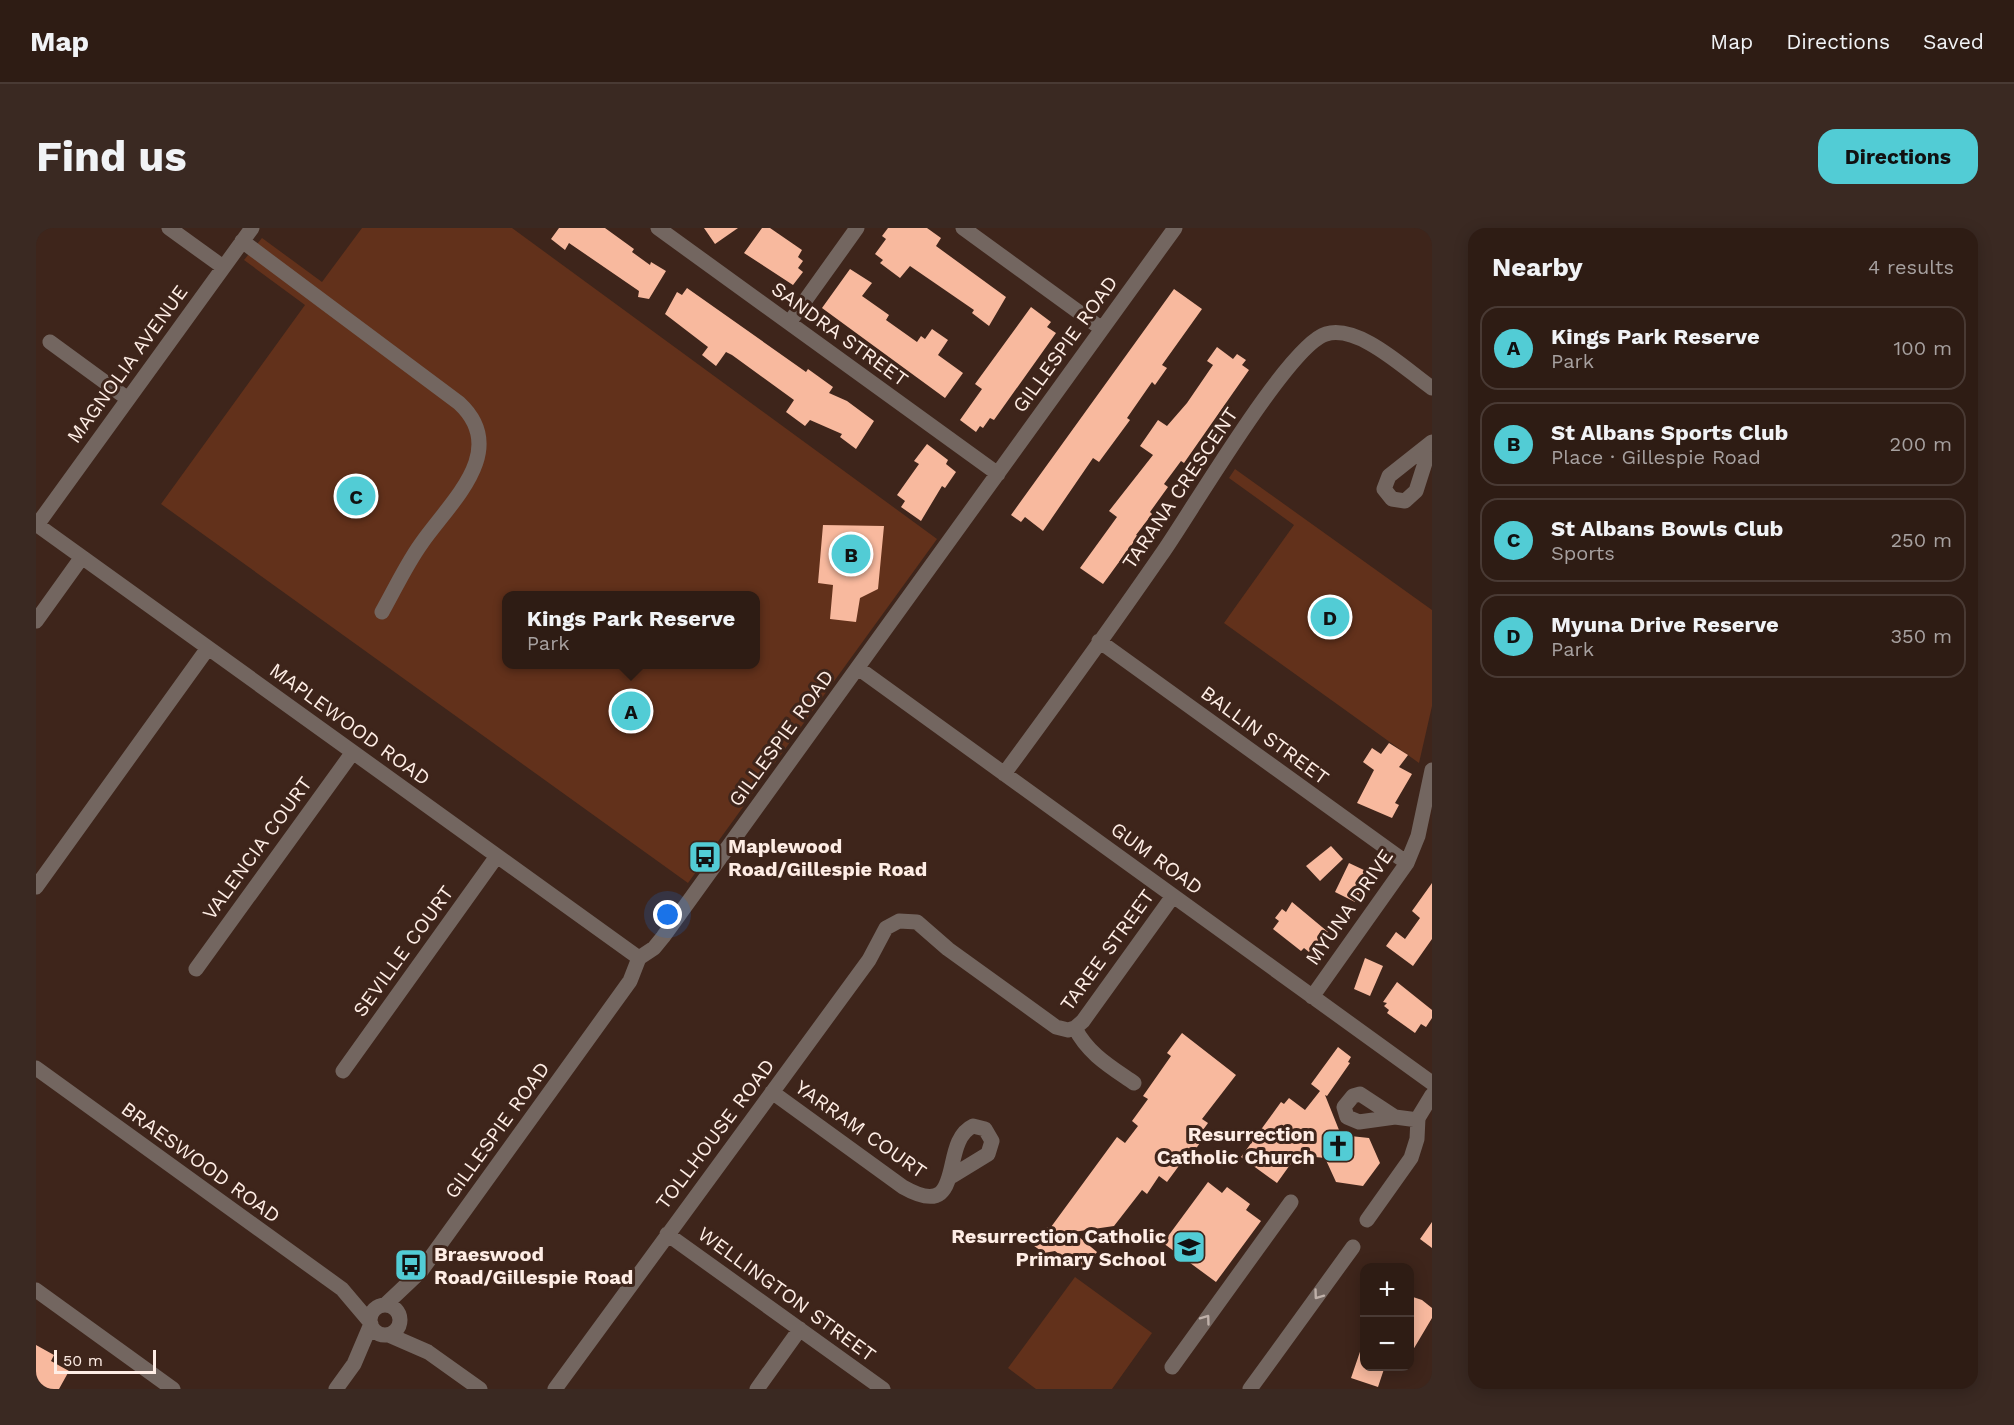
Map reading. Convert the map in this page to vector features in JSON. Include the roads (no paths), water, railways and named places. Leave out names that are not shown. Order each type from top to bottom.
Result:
[{"type":"street","points":[[169,228],[223,267]]},
{"type":"street","name":"MAGNOLIA AVENUE","points":[[37,524],[252,228]]},
{"type":"street","name":"SANDRA STREET","points":[[658,228],[998,474]]},
{"type":"street","points":[[789,323],[857,228]]},
{"type":"street","points":[[963,228],[1102,329]]},
{"type":"street","name":"GILLESPIE ROAD","points":[[384,1305],[421,1270],[630,981],[639,958],[654,948],[663,937],[1175,228]]},
{"type":"street","points":[[242,241],[459,403],[477,426],[480,447],[473,471],[421,543],[382,612]]},
{"type":"street","name":"TARANA CRESCENT","points":[[1004,774],[1166,548],[1229,450],[1296,357],[1312,340],[1326,334],[1352,335],[1432,388]]},
{"type":"street","points":[[50,342],[128,399]]},
{"type":"street","name":"MAPLEWOOD ROAD","points":[[37,524],[639,958]]},
{"type":"street","points":[[36,621],[82,557]]},
{"type":"street","name":"BALLIN STREET","points":[[1099,641],[1407,863]]},
{"type":"street","points":[[36,887],[208,648]]},
{"type":"street","name":"GUM ROAD","points":[[858,668],[1432,1083]]},
{"type":"street","name":"VALENCIA COURT","points":[[196,969],[353,752]]},
{"type":"street","name":"MYUNA DRIVE","points":[[1312,997],[1407,863],[1418,836],[1431,775]]},
{"type":"street","name":"SEVILLE COURT","points":[[343,1071],[497,856]]},
{"type":"street","name":"TAREE STREET","points":[[1075,1028],[1083,1021],[1173,896]]},
{"type":"street","name":"TOLLHOUSE ROAD","points":[[555,1389],[868,960],[886,928],[898,921],[917,922],[948,949],[1056,1027],[1068,1030],[1075,1028]]},
{"type":"street","points":[[1075,1028],[1082,1042],[1093,1053],[1134,1083]]},
{"type":"street","name":"BRAESWOOD ROAD","points":[[36,1068],[342,1289],[370,1323]]},
{"type":"street","name":"YARRAM COURT","points":[[772,1092],[917,1195],[926,1198],[937,1195],[952,1176]]},
{"type":"street","points":[[1367,1220],[1411,1158],[1417,1139],[1418,1120],[1432,1095]]},
{"type":"street","points":[[1395,1117],[1418,1120]]},
{"type":"street","points":[[1172,1367],[1291,1202]]},
{"type":"street","name":"WELLINGTON STREET","points":[[667,1234],[883,1389]]},
{"type":"street","points":[[1250,1389],[1353,1247]]},
{"type":"street","name":"GILLESPIE ROAD","points":[[400,1315],[421,1270]]},
{"type":"street","name":"BRAESWOOD ROAD","points":[[342,1289],[384,1305]]},
{"type":"street","points":[[36,1290],[173,1389]]},
{"type":"street","points":[[354,1364],[374,1310],[384,1305],[394,1307],[411,1334],[428,1352],[480,1389]]},
{"type":"street","points":[[336,1389],[354,1364],[399,1326],[400,1315]]},
{"type":"street","points":[[370,1323],[376,1333],[388,1335],[428,1352]]},
{"type":"street","points":[[757,1389],[800,1329]]},
{"type":"place","name":"St Albans Bowls Club","points":[[356,496]]},
{"type":"place","name":"St Albans Sports Club","points":[[851,554]]},
{"type":"place","name":"Myuna Drive Reserve","points":[[1330,617]]},
{"type":"place","name":"Kings Park Reserve","points":[[631,711]]},
{"type":"place","name":"Maplewood Road/Gillespie Road","points":[[705,857]]},
{"type":"place","name":"Resurrection Catholic Church","points":[[1338,1146]]},
{"type":"place","name":"Resurrection Catholic Primary School","points":[[1189,1247]]},
{"type":"place","name":"Braeswood Road/Gillespie Road","points":[[411,1265]]}]
